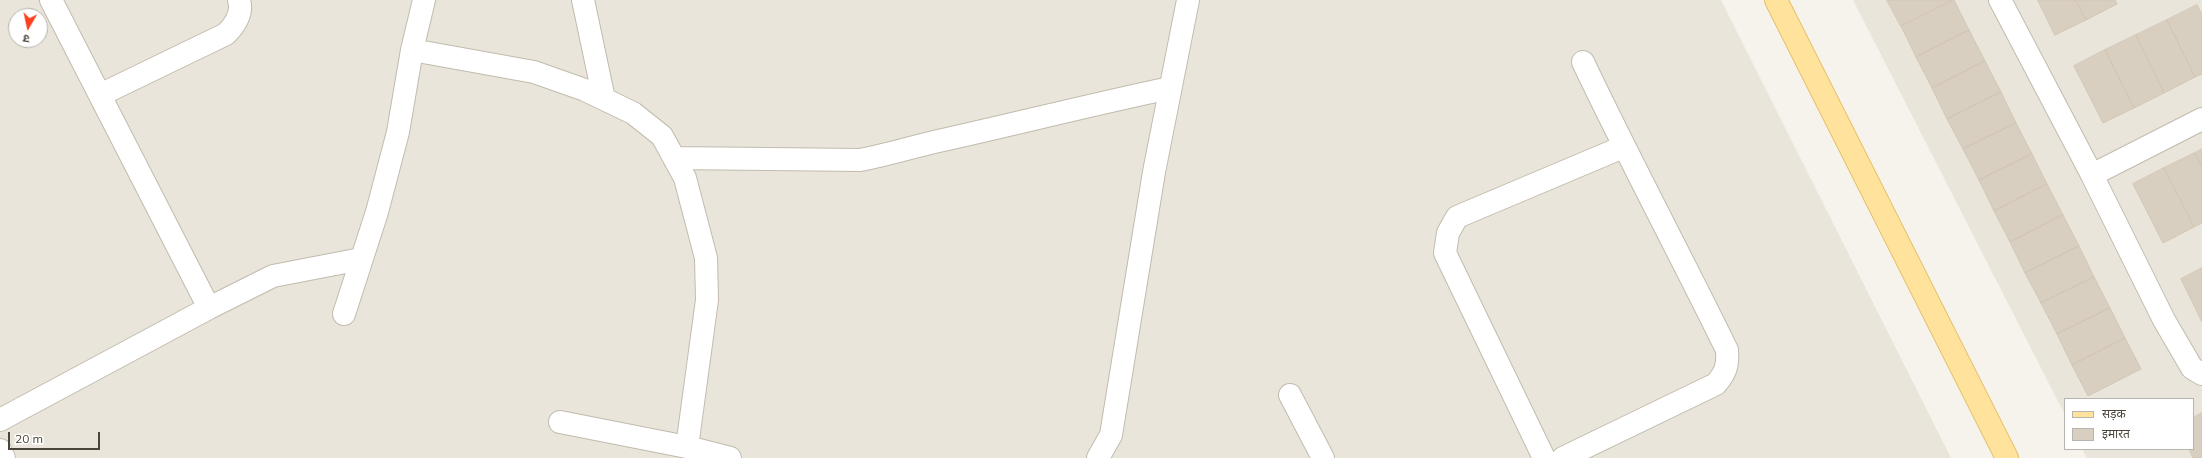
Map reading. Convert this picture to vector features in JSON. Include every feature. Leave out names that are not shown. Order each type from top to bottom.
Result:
[{"type":"main road","points":[[1776,0],[2007,458]]},
{"type":"street","points":[[51,0],[209,308]]},
{"type":"street","points":[[100,95],[226,34],[235,24],[239,12],[239,0]]},
{"type":"street","points":[[344,314],[377,212],[398,132],[412,50],[424,0]]},
{"type":"street","points":[[583,0],[604,99]]},
{"type":"street","points":[[1098,458],[1111,435],[1154,172],[1188,0]]},
{"type":"street","points":[[2000,0],[2092,175],[2164,320],[2192,368],[2202,374]]},
{"type":"street","points":[[412,50],[534,72],[585,90],[633,113],[662,136],[685,178],[706,258],[707,300],[687,447]]},
{"type":"street","points":[[1563,458],[1716,384],[1726,372],[1728,361],[1726,350],[1678,250],[1623,147],[1583,62]]},
{"type":"street","points":[[674,158],[860,160],[885,156],[919,145],[1083,106],[1170,88]]},
{"type":"street","points":[[2092,175],[2202,119]]},
{"type":"street","points":[[1544,458],[1445,254],[1448,233],[1457,217],[1623,147]]},
{"type":"street","points":[[0,420],[209,308],[273,276],[361,259]]},
{"type":"street","points":[[1290,395],[1323,458]]},
{"type":"street","points":[[560,422],[687,447],[730,458]]},
{"type":"street","points":[[0,450],[4,458]]},
{"type":"shaded area","points":[[0,0],[1721,0],[1951,458],[0,458]]},
{"type":"shaded area","points":[[1853,0],[2202,0],[2202,458],[2087,458],[2083,450],[2194,450],[2194,398],[2064,398],[2064,413]]},
{"type":"building","points":[[1887,0],[1953,0],[1901,26]]},
{"type":"building","points":[[1954,0],[1969,30],[1916,57],[1901,26]]},
{"type":"building","points":[[2038,0],[2076,0],[2086,20],[2055,35]]},
{"type":"building","points":[[2076,0],[2115,0],[2117,4],[2086,20]]},
{"type":"building","points":[[2197,5],[2202,14],[2202,74],[2195,77],[2167,20]]},
{"type":"building","points":[[2167,20],[2195,77],[2164,93],[2136,35]]},
{"type":"building","points":[[1969,30],[1985,61],[1932,88],[1916,57]]},
{"type":"building","points":[[2136,35],[2164,93],[2134,108],[2105,50]]},
{"type":"building","points":[[2105,50],[2134,108],[2103,123],[2074,66]]},
{"type":"building","points":[[1985,61],[2001,92],[1947,119],[1932,88]]},
{"type":"building","points":[[2001,92],[2016,123],[1963,149],[1947,119]]},
{"type":"building","points":[[2016,123],[2032,154],[1979,180],[1963,149]]},
{"type":"building","points":[[2202,149],[2202,167],[2195,153]]},
{"type":"building","points":[[2195,153],[2202,167],[2202,223],[2194,227],[2164,168]]},
{"type":"building","points":[[2032,154],[2047,184],[1994,211],[1979,180]]},
{"type":"building","points":[[2164,168],[2194,227],[2163,243],[2133,184]]},
{"type":"building","points":[[2047,184],[2063,215],[2010,242],[1994,211]]},
{"type":"building","points":[[2063,215],[2079,246],[2025,273],[2010,242]]},
{"type":"building","points":[[2079,246],[2094,277],[2041,303],[2025,273]]},
{"type":"building","points":[[2202,268],[2202,322],[2181,279]]},
{"type":"building","points":[[2094,277],[2110,308],[2057,334],[2041,303]]},
{"type":"building","points":[[2110,308],[2125,338],[2072,365],[2057,334]]},
{"type":"building","points":[[2125,338],[2141,369],[2088,396],[2072,365]]},
{"type":"building","points":[[2202,413],[2202,458],[2193,458],[2189,450],[2194,450],[2194,417]]}]
